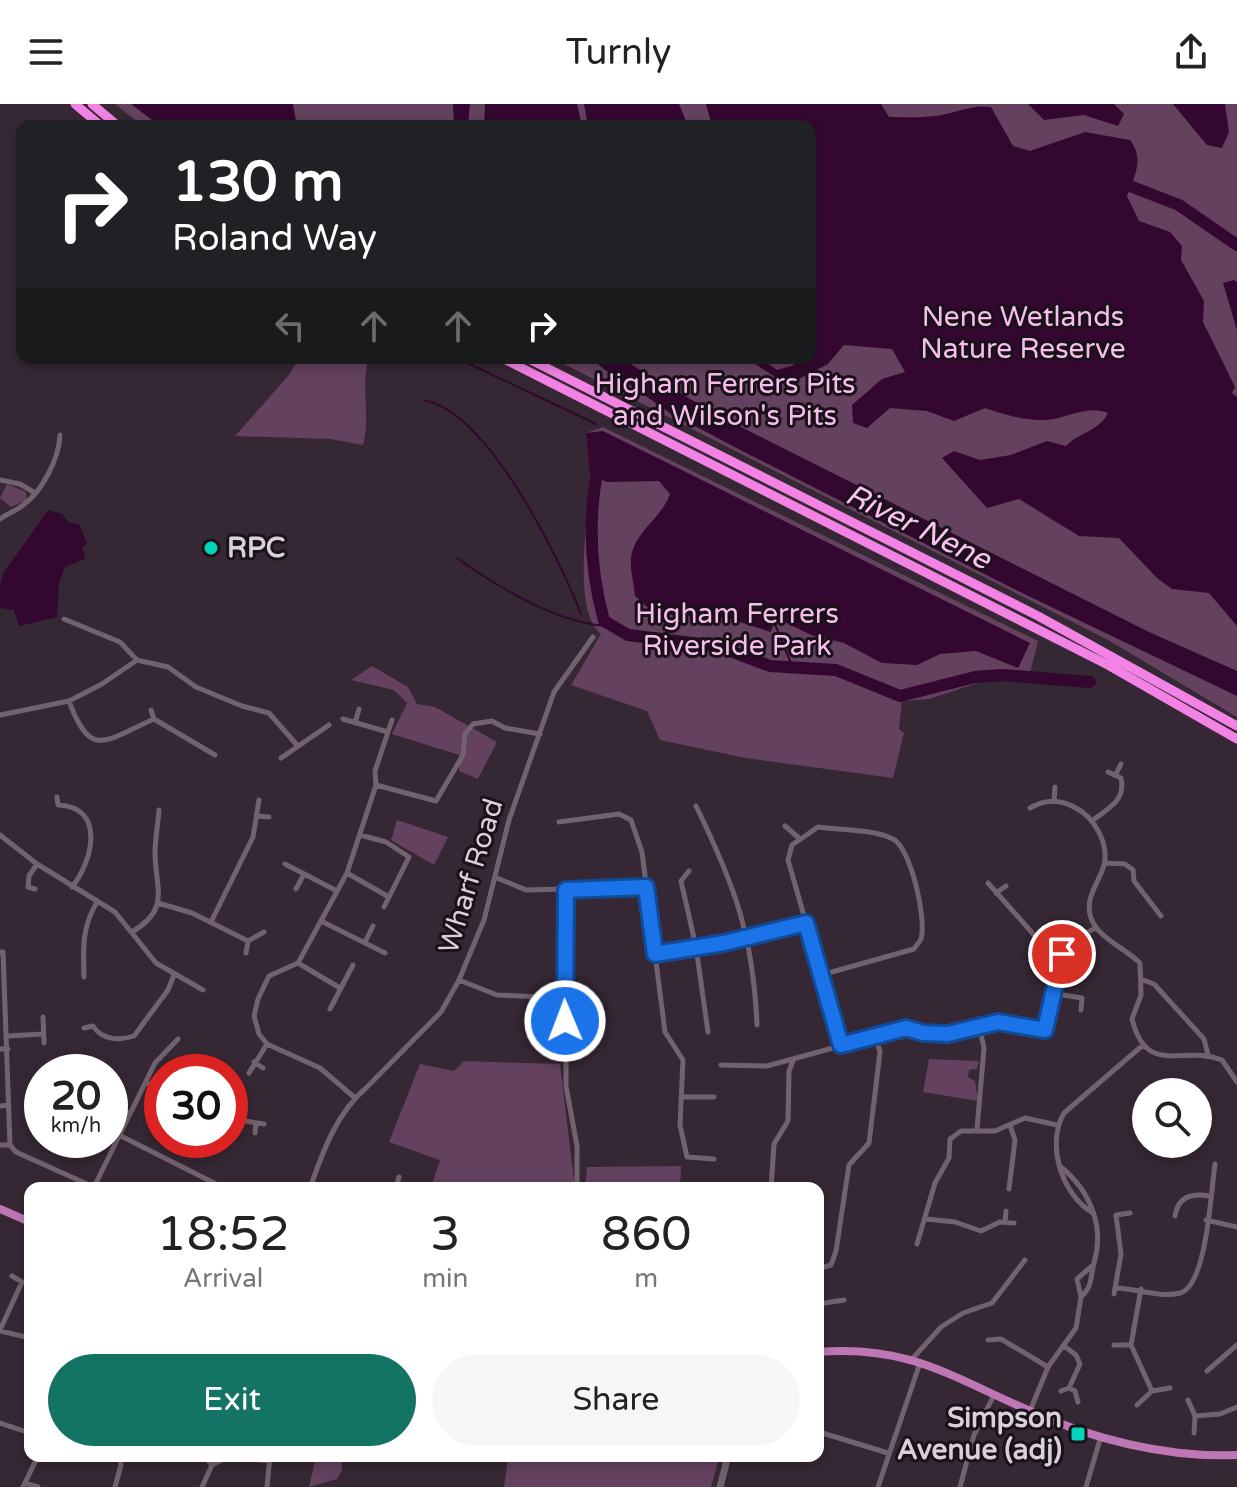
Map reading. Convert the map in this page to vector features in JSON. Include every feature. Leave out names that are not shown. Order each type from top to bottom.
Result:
[{"type":"highway","points":[[75,104],[94,120]]},
{"type":"highway","points":[[92,104],[111,120]]},
{"type":"highway","points":[[514,364],[1108,665],[1237,739]]},
{"type":"highway","points":[[539,364],[1025,609],[1161,681],[1237,726]]},
{"type":"main road","points":[[0,1209],[24,1219]]},
{"type":"main road","points":[[824,1352],[873,1351],[917,1360],[1030,1411],[1101,1435],[1196,1456],[1237,1455]]},
{"type":"main road","points":[[720,1487],[726,1462]]},
{"type":"street","points":[[0,519],[23,506],[35,493],[59,452],[60,435]]},
{"type":"street","points":[[0,480],[20,484],[35,493]]},
{"type":"street","points":[[64,619],[120,642],[137,660],[168,667],[196,687],[242,706],[269,713],[297,745]]},
{"type":"street","name":"Wharf Road","points":[[312,1182],[324,1146],[354,1097],[441,1012],[459,980],[497,878],[509,820],[554,692],[593,637]]},
{"type":"street","points":[[0,715],[69,701],[102,684],[137,660]]},
{"type":"street","points":[[69,701],[80,731],[89,740],[100,741],[154,719]]},
{"type":"street","points":[[355,723],[359,709]]},
{"type":"street","points":[[151,710],[154,719],[215,755]]},
{"type":"street","points":[[343,719],[388,732]]},
{"type":"street","points":[[354,1097],[320,1068],[267,1044],[259,1034],[255,1013],[264,985],[272,973],[298,963],[347,873],[376,785],[375,771],[392,720]]},
{"type":"street","points":[[376,785],[436,801],[463,755],[465,734],[473,724],[492,721],[505,728],[540,734]]},
{"type":"street","points":[[281,758],[329,725]]},
{"type":"street","points":[[1116,774],[1121,764]]},
{"type":"street","points":[[1093,820],[1119,800],[1124,789],[1121,778],[1108,772]]},
{"type":"street","points":[[1054,801],[1055,787]]},
{"type":"street","points":[[57,797],[58,805],[77,810],[88,819],[92,831],[85,871],[72,887]]},
{"type":"street","points":[[211,922],[242,864],[258,816],[259,800]]},
{"type":"street","points":[[1030,808],[1054,801],[1079,809],[1093,820],[1099,831],[1105,863],[1089,902],[1096,928],[1140,963],[1143,980],[1132,1019],[1143,1045],[1155,1055],[1167,1058],[1208,1055],[1222,1060],[1237,1082]]},
{"type":"street","points":[[696,806],[731,877],[748,937],[757,1025]]},
{"type":"street","points":[[132,932],[147,921],[158,903],[155,856],[159,810]]},
{"type":"street","points":[[258,816],[269,817]]},
{"type":"street","points":[[559,822],[626,816],[631,820],[642,852],[665,1032],[683,1060],[680,1125],[687,1157],[714,1159]]},
{"type":"street","points":[[785,826],[799,838]]},
{"type":"street","points":[[821,975],[914,949],[921,940],[922,921],[910,863],[902,846],[891,838],[818,827],[792,845],[788,860],[841,1045]]},
{"type":"street","points":[[0,835],[37,864],[115,912],[150,959],[203,990]]},
{"type":"street","points":[[360,835],[408,854],[408,861],[384,907]]},
{"type":"street","points":[[1105,863],[1125,864],[1133,870],[1134,881],[1161,916]]},
{"type":"street","points":[[35,889],[28,887],[29,876],[37,864]]},
{"type":"street","points":[[285,864],[337,891]]},
{"type":"street","points":[[689,871],[681,881],[696,947],[708,1032]]},
{"type":"street","points":[[347,873],[389,897]]},
{"type":"street","points":[[296,889],[304,874]]},
{"type":"street","points":[[497,878],[526,890],[646,887]]},
{"type":"street","points":[[988,883],[1035,936],[1062,954]]},
{"type":"street","points":[[996,893],[1006,886]]},
{"type":"street","points":[[566,890],[566,1086],[577,1146],[577,1182]]},
{"type":"street","points":[[84,977],[83,933],[86,920],[97,902]]},
{"type":"street","points":[[158,903],[211,922],[248,941]]},
{"type":"street","points":[[321,921],[385,953]]},
{"type":"street","points":[[655,954],[806,923]]},
{"type":"street","points":[[365,942],[373,926]]},
{"type":"street","points":[[721,1065],[767,1066],[793,1061],[906,1028],[923,1033],[948,1034],[998,1022],[1045,1030],[1062,954],[1079,936],[1096,928]]},
{"type":"street","points":[[248,941],[264,932]]},
{"type":"street","points":[[246,953],[248,941]]},
{"type":"street","points":[[0,952],[4,1022],[8,1036],[10,1145],[16,1152],[81,1182]]},
{"type":"street","points":[[298,963],[340,988]]},
{"type":"street","points":[[330,1009],[353,965]]},
{"type":"street","points":[[84,1028],[93,1026],[97,1033],[111,1038],[134,1036],[168,990],[174,975]]},
{"type":"street","points":[[459,980],[497,995],[565,998]]},
{"type":"street","points":[[1143,980],[1154,984],[1204,1039],[1208,1055]]},
{"type":"street","points":[[1051,993],[1082,998],[1081,1010]]},
{"type":"street","points":[[247,1012],[255,1013]]},
{"type":"street","points":[[43,1017],[44,1043]]},
{"type":"street","points":[[977,1129],[984,1048],[979,1025]]},
{"type":"street","points":[[8,1036],[42,1034]]},
{"type":"street","points":[[824,1267],[831,1265],[836,1251],[849,1165],[869,1143],[880,1052],[875,1035]]},
{"type":"street","points":[[164,1054],[178,1039]]},
{"type":"street","points":[[249,1073],[267,1044]]},
{"type":"street","points":[[1081,1297],[1091,1283],[1099,1244],[1093,1213],[1073,1177],[1060,1166],[1054,1150],[1057,1125],[1064,1113],[1143,1045]]},
{"type":"street","points":[[0,1049],[8,1049]]},
{"type":"street","points":[[771,1182],[774,1144],[788,1121],[789,1071],[793,1061]]},
{"type":"street","points":[[254,1062],[263,1068]]},
{"type":"street","points":[[129,1113],[144,1086]]},
{"type":"street","points":[[681,1097],[714,1097]]},
{"type":"street","points":[[0,1106],[9,1105]]},
{"type":"street","points":[[917,1244],[935,1183],[949,1158],[950,1139],[961,1131],[995,1131],[1025,1118],[1057,1125]]},
{"type":"street","points":[[248,1121],[264,1124]]},
{"type":"street","points":[[255,1133],[256,1123]]},
{"type":"street","points":[[1009,1189],[1015,1140],[1010,1125]]},
{"type":"street","points":[[128,1140],[212,1182]]},
{"type":"street","points":[[0,1145],[10,1145]]},
{"type":"street","points":[[97,1182],[108,1158]]},
{"type":"street","points":[[1130,1213],[1119,1212],[1115,1219],[1121,1254],[1116,1291],[1141,1289],[1179,1293],[1193,1284],[1200,1268],[1215,1164]]},
{"type":"street","points":[[398,1182],[399,1177]]},
{"type":"street","points":[[1175,1216],[1180,1201],[1186,1197],[1197,1194],[1210,1196]]},
{"type":"street","points":[[1005,1222],[1006,1211]]},
{"type":"street","points":[[926,1219],[955,1222],[981,1231],[1005,1222],[1014,1223]]},
{"type":"street","points":[[1206,1220],[1237,1227]]},
{"type":"street","points":[[878,1487],[917,1360],[941,1327],[963,1313],[992,1303],[1025,1260]]},
{"type":"street","points":[[1030,1411],[1048,1367],[1076,1328],[1081,1297],[1077,1279],[1093,1265]]},
{"type":"street","points":[[12,1276],[22,1282],[0,1330],[24,1336]]},
{"type":"street","points":[[1141,1289],[1131,1345],[1152,1391]]},
{"type":"street","points":[[824,1303],[844,1300]]},
{"type":"street","points":[[988,1340],[1001,1339],[1048,1367]]},
{"type":"street","points":[[1114,1345],[1131,1345]]},
{"type":"street","points":[[1207,1371],[1237,1345]]},
{"type":"street","points":[[1061,1391],[1069,1388],[1080,1364],[1076,1355],[1064,1346]]},
{"type":"street","points":[[1069,1388],[1075,1391],[1078,1402]]},
{"type":"street","points":[[1137,1405],[1152,1391],[1170,1388]]},
{"type":"street","points":[[960,1487],[974,1435],[994,1395]]},
{"type":"street","points":[[1188,1400],[1195,1416],[1194,1433]]},
{"type":"street","points":[[1195,1416],[1220,1414],[1237,1407]]},
{"type":"street","points":[[0,1423],[24,1431]]},
{"type":"street","points":[[824,1434],[888,1453]]},
{"type":"street","points":[[1086,1487],[1101,1435]]},
{"type":"street","points":[[35,1462],[24,1485],[38,1487]]},
{"type":"street","points":[[115,1487],[120,1462]]},
{"type":"street","points":[[209,1462],[212,1465]]},
{"type":"street","points":[[202,1487],[212,1465],[218,1462]]},
{"type":"street","points":[[267,1487],[270,1462]]},
{"type":"green space","name":"Nene Wetlands Nature Reserve","points":[[115,104],[1237,104],[1237,717],[1108,640],[564,364],[816,364],[816,120],[135,120]]},
{"type":"green space","points":[[295,364],[367,364],[363,445],[330,439],[235,436]]},
{"type":"green space","name":"Higham Ferrers Riverside Park","points":[[603,427],[1038,641],[1029,677],[1002,675],[929,699],[902,701],[899,729],[904,733],[893,778],[745,758],[660,740],[647,711],[571,685],[601,634],[592,622],[586,604],[584,560],[590,477],[586,433]]},
{"type":"green space","points":[[7,484],[26,492],[27,500],[11,507],[0,498]]},
{"type":"green space","points":[[372,666],[408,687],[417,704],[435,707],[497,742],[478,779],[459,771],[459,755],[392,734],[407,703],[394,690],[351,680]]},
{"type":"green space","points":[[397,820],[448,837],[434,865],[391,840]]},
{"type":"green space","points":[[929,1059],[979,1061],[977,1069],[969,1070],[968,1077],[975,1081],[978,1101],[923,1092]]},
{"type":"green space","points":[[464,1061],[560,1064],[574,1182],[433,1182],[440,1160],[389,1142],[420,1064],[454,1071]]},
{"type":"green space","points":[[681,1166],[680,1182],[586,1182],[587,1167]]},
{"type":"green space","points":[[315,1462],[342,1462],[337,1479],[309,1487]]},
{"type":"green space","points":[[507,1462],[718,1462],[711,1487],[504,1487]]},
{"type":"water","points":[[131,104],[293,104],[296,120],[152,120]]},
{"type":"water","points":[[453,104],[470,104],[469,120],[454,120]]},
{"type":"water","points":[[485,104],[577,104],[581,120],[484,120]]},
{"type":"water","points":[[584,104],[679,104],[686,120],[587,120]]},
{"type":"water","points":[[706,104],[881,104],[889,117],[935,116],[991,107],[1013,146],[1030,151],[1085,132],[1130,140],[1137,161],[1127,196],[1139,221],[1170,232],[1182,246],[1181,260],[1204,301],[1203,322],[1235,387],[1232,393],[1237,397],[1237,626],[1209,593],[1172,589],[1157,578],[1119,538],[1079,536],[1019,499],[987,508],[942,458],[954,451],[980,460],[1011,455],[1047,441],[1066,446],[1100,424],[1108,413],[1091,410],[1050,420],[1034,420],[985,408],[954,421],[927,411],[890,408],[867,428],[853,423],[852,405],[882,379],[905,372],[892,349],[844,345],[828,364],[787,385],[755,364],[768,364],[777,370],[794,364],[816,364],[816,120],[710,120]]},
{"type":"water","points":[[1028,104],[1114,104],[1124,114],[1118,126],[1084,115],[1044,120]]},
{"type":"water","points":[[1173,104],[1225,104],[1229,132],[1222,148],[1207,145]]},
{"type":"water","points":[[1237,282],[1237,330],[1223,283]]},
{"type":"water","name":"River Nene","points":[[598,364],[630,364],[721,417],[1149,632],[1237,671],[1237,696],[1018,591],[748,454],[670,413],[626,382],[622,383]]},
{"type":"water","points":[[603,431],[1030,643],[1018,668],[976,651],[940,654],[917,665],[882,663],[844,643],[811,635],[781,620],[774,622],[771,632],[727,618],[655,614],[635,596],[631,558],[637,540],[670,494],[659,481],[607,482],[590,475],[586,433]]},
{"type":"water","points":[[48,510],[62,514],[69,523],[79,524],[87,543],[82,548],[84,559],[65,567],[59,583],[57,617],[19,626],[14,610],[0,608],[0,584],[4,572]]},
{"type":"waterway","points":[[1117,181],[1179,205],[1237,245]]},
{"type":"waterway","points":[[470,364],[596,424]]},
{"type":"waterway","points":[[423,400],[447,410],[472,430],[495,457],[538,524],[581,614]]},
{"type":"waterway","points":[[596,478],[592,532],[600,603],[604,621],[628,635],[717,646],[770,666],[836,670],[900,696],[975,677],[1002,675],[1090,682]]},
{"type":"waterway","points":[[457,558],[529,602],[570,619],[609,626]]},
{"type":"waterway","points":[[774,622],[793,668]]},
{"type":"place","name":"RPC","points":[[211,548]]},
{"type":"place","name":"Simpson Avenue (adj)","points":[[1078,1434]]},
{"type":"route","points":[[565,1021],[566,890],[634,890],[646,887],[655,954],[724,943],[806,923],[841,1045],[906,1028],[935,1035],[998,1022],[1045,1030],[1055,973],[1062,954]]},
{"type":"park label","name":"Higham Ferrers Pits and Wilson's Pits","points":[[725,400]]}]
